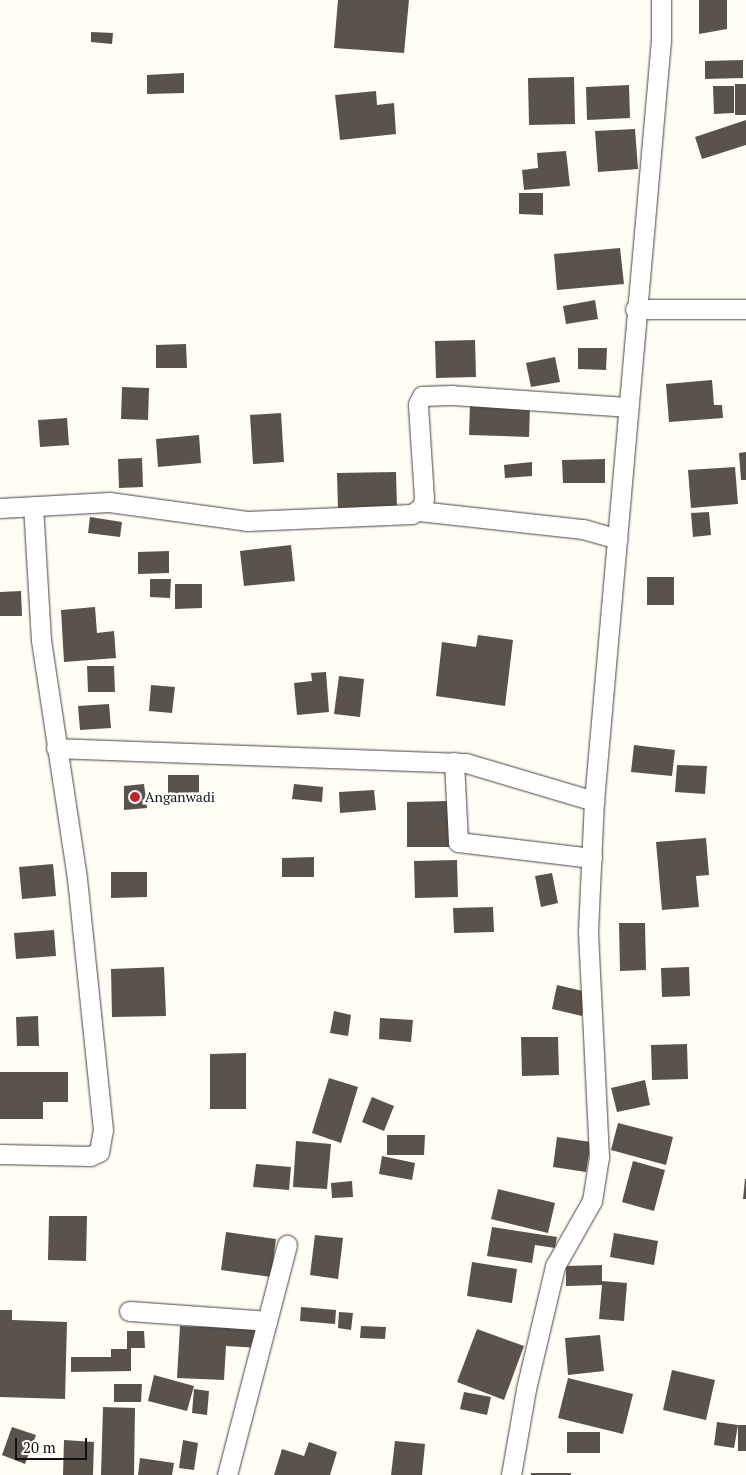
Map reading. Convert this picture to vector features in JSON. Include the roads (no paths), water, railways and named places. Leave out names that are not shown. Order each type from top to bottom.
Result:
[{"type":"street","points":[[511,1475],[526,1390],[554,1266],[592,1201],[599,1157],[588,932],[594,801],[618,539],[635,309],[660,60],[661,0]]},
{"type":"street","points":[[635,309],[746,310]]},
{"type":"street","points":[[419,511],[424,498],[418,425],[418,404],[422,396],[452,395],[628,407]]},
{"type":"street","points":[[0,508],[109,502],[247,521],[419,511],[583,529],[618,539]]},
{"type":"street","points":[[1,1159],[90,1156],[99,1152],[102,1144],[102,1110],[77,878],[41,640],[34,507]]},
{"type":"street","points":[[56,748],[466,763],[594,801]]},
{"type":"street","points":[[454,762],[458,842],[592,858]]},
{"type":"street","points":[[227,1475],[287,1245]]},
{"type":"street","points":[[129,1312],[267,1320]]},
{"type":"place","name":"Anganwadi","points":[[135,797]]}]
